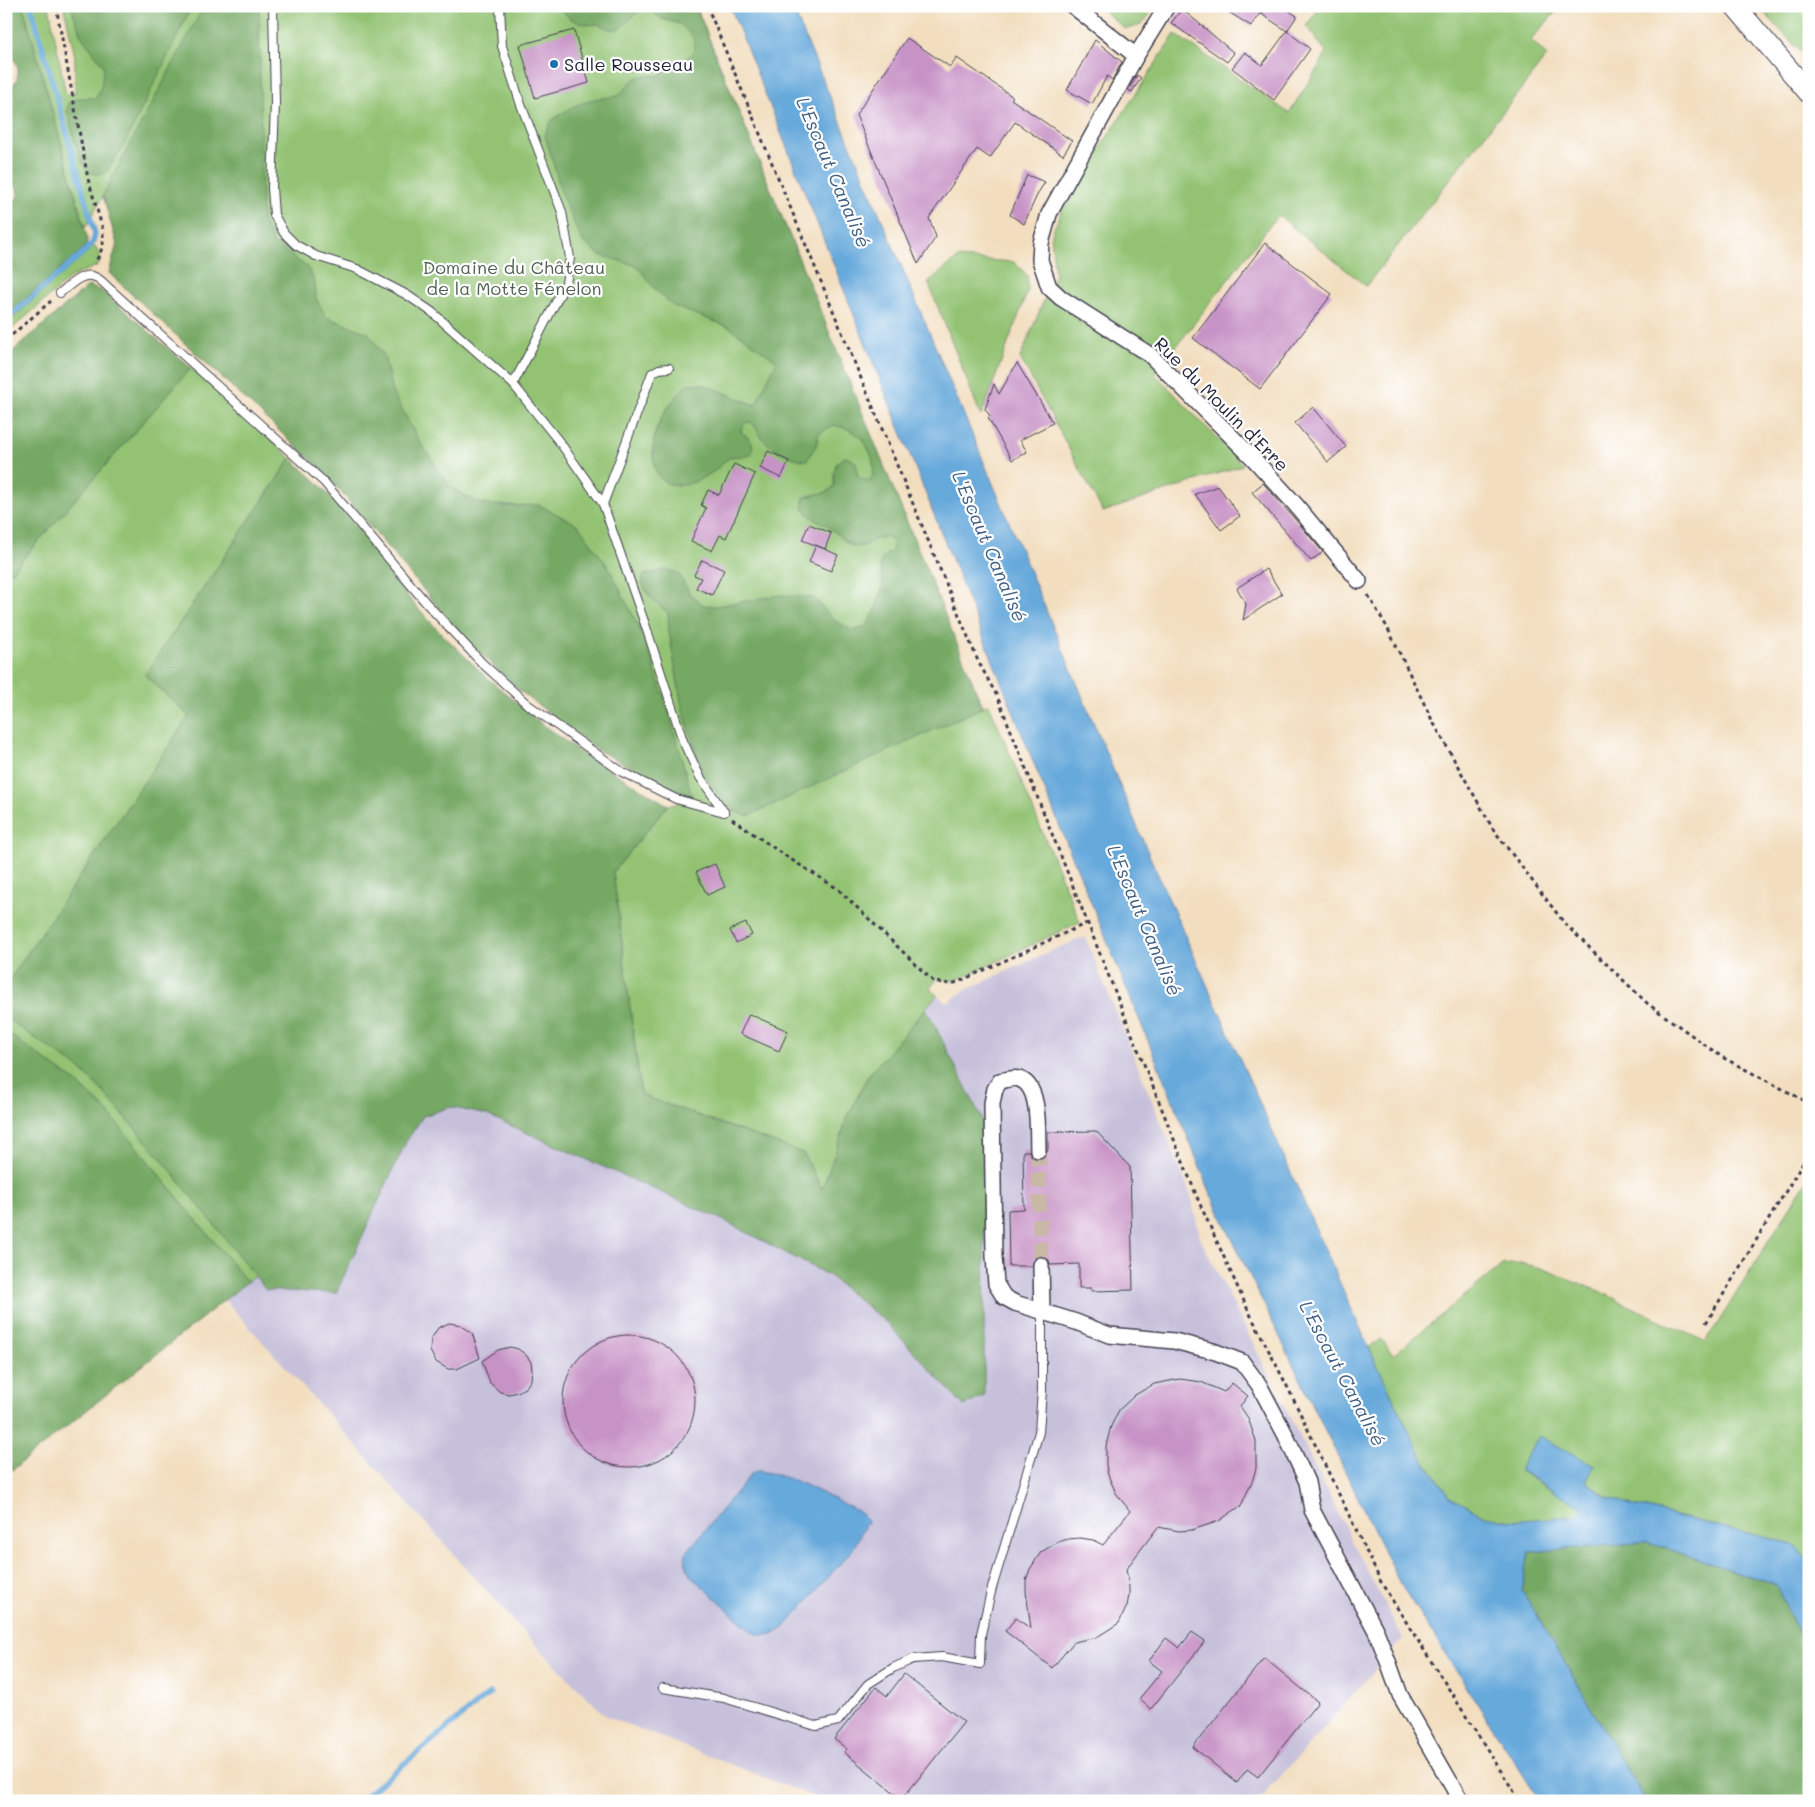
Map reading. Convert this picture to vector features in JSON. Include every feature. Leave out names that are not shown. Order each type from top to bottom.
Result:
[{"type":"street","points":[[1073,6],[1136,56]]},
{"type":"street","name":"Rue du Moulin d'Erre","points":[[1167,6],[1136,56],[1049,214],[1041,243],[1040,260],[1049,288],[1061,298],[1150,355],[1252,457],[1295,504],[1359,580]]},
{"type":"street","points":[[1735,6],[1809,93]]},
{"type":"street","points":[[1038,1150],[1035,1100],[1032,1090],[1026,1082],[1018,1078],[1000,1081],[995,1089],[992,1103],[994,1256],[996,1284],[1004,1297],[1015,1303],[1110,1335],[1174,1341],[1213,1351],[1242,1362],[1259,1386],[1285,1434],[1307,1482],[1312,1510],[1376,1631],[1400,1695],[1461,1801]]},
{"type":"street","points":[[1041,1265],[1042,1311]]},
{"type":"lane","points":[[273,6],[274,103],[272,188],[274,215],[284,233],[296,245],[316,256],[357,269],[407,295],[432,312],[513,384],[561,444],[603,504],[683,741],[700,778],[724,812]]},
{"type":"lane","points":[[500,6],[502,46],[520,102],[562,212],[570,258],[566,283],[513,384]]},
{"type":"lane","points":[[60,293],[79,278],[88,276],[95,276],[111,290],[324,482],[426,604],[482,663],[527,704],[622,772],[676,799],[724,812]]},
{"type":"lane","points":[[603,504],[652,373],[659,369],[669,368]]},
{"type":"lane","points":[[663,1688],[724,1698],[816,1726],[838,1721],[868,1684],[893,1668],[913,1659],[942,1657],[980,1664],[981,1634],[992,1588],[1039,1432],[1042,1390],[1042,1311]]},
{"type":"path","points":[[56,6],[88,179],[103,230],[103,246],[88,276]]},
{"type":"path","points":[[707,6],[978,661],[997,696],[1199,1202],[1248,1310],[1289,1390],[1366,1553],[1390,1597],[1520,1801]]},
{"type":"path","points":[[6,340],[60,293]]},
{"type":"path","points":[[1359,580],[1387,627],[1433,722],[1493,829],[1565,924],[1648,1004],[1722,1057],[1809,1103]]},
{"type":"path","points":[[724,812],[784,855],[838,889],[934,982],[943,984],[958,982],[1087,923]]},
{"type":"path","points":[[1706,1323],[1809,1153]]},
{"type":"shaded area","points":[[525,710],[583,754],[668,805],[613,872],[868,1076],[937,995],[947,1003],[964,991],[1085,937],[1191,1196],[1200,1238],[1403,1638],[1259,1801],[825,1801],[606,1716],[528,1637],[225,1300],[255,1275],[267,1290]]},
{"type":"green space","points":[[6,6],[23,6],[87,237],[87,243],[85,247],[6,316],[6,204],[14,202],[18,196],[17,188],[6,183],[6,96],[17,80],[18,68],[6,38]]},
{"type":"green space","name":"Domaine du Château de la Motte Fénelon","points":[[23,6],[49,6],[66,95],[75,93],[75,57],[64,6],[696,6],[960,655],[983,706],[989,704],[1080,922],[964,977],[951,981],[938,978],[930,988],[937,995],[868,1076],[849,1114],[822,1190],[803,1153],[641,1095],[613,872],[668,805],[692,799],[596,749],[519,690],[466,640],[325,473],[109,273],[117,244],[103,196],[85,228]]},
{"type":"green space","points":[[71,6],[192,6],[124,145],[105,174],[93,174],[85,168],[67,111],[68,103],[79,98],[96,98],[101,87],[104,66],[81,36]]},
{"type":"green space","points":[[204,6],[259,6],[262,220],[274,244],[307,267],[315,282],[316,298],[326,317],[368,333],[384,355],[392,392],[420,442],[450,487],[478,503],[507,506],[539,505],[578,525],[609,568],[646,642],[669,713],[693,800],[596,749],[519,690],[466,640],[325,473],[109,273],[117,244],[103,195]]},
{"type":"green space","points":[[561,6],[694,6],[983,707],[748,816],[733,811],[704,776],[682,707],[669,632],[668,613],[649,596],[642,583],[644,575],[665,570],[678,573],[690,594],[703,605],[717,606],[781,595],[814,598],[835,621],[854,631],[866,626],[875,612],[883,587],[880,565],[884,556],[892,551],[894,543],[887,536],[863,546],[855,547],[804,510],[804,497],[827,492],[834,486],[835,468],[841,459],[846,457],[856,462],[857,474],[862,480],[870,480],[873,474],[873,461],[863,441],[851,431],[834,425],[819,433],[816,446],[807,460],[802,460],[776,450],[762,438],[756,427],[750,422],[745,423],[741,432],[751,441],[753,447],[751,455],[729,458],[706,476],[685,485],[675,485],[659,477],[653,459],[654,438],[666,411],[687,384],[703,384],[755,405],[777,361],[729,327],[673,306],[654,288],[637,266],[600,255],[583,242],[564,201],[545,135],[551,121],[572,107],[594,99],[619,96],[635,79],[644,76],[658,76],[686,59],[695,51],[693,37],[680,24],[662,19],[652,12],[642,9],[623,26],[613,29],[599,24],[577,22],[567,16]]},
{"type":"green space","points":[[1098,6],[1155,6],[1140,25],[1125,29]]},
{"type":"green space","points":[[1321,6],[1561,6],[1531,40],[1547,56],[1366,286],[1278,215],[1155,374],[1243,465],[1103,512],[1020,358],[1055,274],[1051,236],[1066,200],[1175,34],[1289,113],[1327,53],[1306,26]]},
{"type":"green space","points":[[1758,6],[1809,6],[1809,61]]},
{"type":"green space","points":[[94,246],[100,254],[100,262],[97,266],[73,276],[6,334],[6,324]]},
{"type":"green space","points":[[958,258],[1014,262],[1027,275],[1028,290],[981,416],[928,282]]},
{"type":"green space","points":[[88,286],[102,291],[191,368],[6,578],[6,357]]},
{"type":"green space","points":[[191,368],[291,458],[145,675],[189,716],[6,985],[6,578]]},
{"type":"green space","points":[[291,458],[319,484],[392,567],[409,598],[437,629],[484,675],[548,729],[583,754],[668,805],[613,872],[641,1095],[803,1153],[822,1189],[849,1114],[868,1076],[926,1008],[985,1125],[984,1396],[964,1406],[887,1323],[828,1275],[723,1220],[487,1115],[450,1107],[423,1116],[406,1142],[336,1293],[266,1290],[169,1168],[99,1087],[79,1068],[6,1018],[6,985],[189,716],[145,675]]},
{"type":"green space","points":[[6,1018],[79,1068],[106,1094],[169,1168],[255,1275],[247,1282],[107,1111],[76,1082],[6,1032]]},
{"type":"green space","points":[[6,1032],[76,1082],[107,1111],[247,1282],[6,1475]]},
{"type":"green space","points":[[1809,1177],[1809,1561],[1793,1544],[1634,1506],[1607,1497],[1585,1482],[1594,1465],[1519,1471],[1584,1508],[1578,1516],[1510,1521],[1485,1516],[1449,1496],[1421,1456],[1369,1348],[1382,1339],[1393,1355],[1502,1265],[1520,1263],[1541,1268],[1597,1290],[1706,1342]]},
{"type":"green space","points":[[1647,1542],[1776,1585],[1809,1656],[1809,1801],[1646,1801],[1522,1591],[1529,1552]]},
{"type":"water","name":"L'Escaut Canalisé","points":[[730,6],[792,6],[1150,857],[1369,1348],[1421,1456],[1449,1496],[1485,1516],[1510,1521],[1578,1516],[1583,1508],[1519,1470],[1539,1436],[1594,1465],[1586,1482],[1607,1497],[1634,1506],[1793,1544],[1809,1561],[1809,1656],[1776,1585],[1647,1542],[1529,1552],[1522,1591],[1646,1801],[1540,1801],[1399,1582],[1216,1206],[1037,771]]},
{"type":"water","points":[[758,1471],[798,1482],[861,1513],[867,1521],[853,1549],[783,1629],[767,1635],[751,1631],[691,1576],[685,1559],[686,1553],[752,1473]]},
{"type":"building","points":[[1219,6],[1282,6],[1297,16],[1287,31],[1260,13],[1251,26]]},
{"type":"building","points":[[1182,9],[1234,53],[1227,62],[1171,23]]},
{"type":"building","name":"Salle Rousseau","points":[[574,30],[589,83],[535,98],[520,45]]},
{"type":"building","points":[[1287,31],[1310,49],[1274,100],[1232,68],[1245,52],[1262,65]]},
{"type":"building","points":[[907,38],[950,67],[957,58],[1013,97],[1011,99],[1072,141],[1063,155],[1015,122],[990,158],[977,149],[929,218],[936,237],[918,264],[856,115]]},
{"type":"building","points":[[1095,40],[1122,62],[1112,80],[1107,76],[1092,104],[1067,90]]},
{"type":"building","points":[[1137,75],[1141,78],[1132,92],[1128,90]]},
{"type":"building","points":[[1027,175],[1045,182],[1024,224],[1010,215]]},
{"type":"building","points":[[1265,243],[1332,294],[1260,389],[1193,338]]},
{"type":"building","points":[[1017,363],[1053,423],[1020,440],[1027,452],[1012,460],[988,418],[990,416],[985,409],[994,384],[999,394]]},
{"type":"building","points":[[1313,407],[1346,447],[1328,462],[1295,423]]},
{"type":"building","points":[[768,451],[789,461],[781,478],[760,468]]},
{"type":"building","points":[[734,464],[755,474],[726,538],[720,535],[712,551],[691,541],[706,508],[701,505],[708,490],[719,495]]},
{"type":"building","points":[[1263,483],[1323,552],[1311,561],[1252,492]]},
{"type":"building","points":[[1218,486],[1240,516],[1221,530],[1195,494]]},
{"type":"building","points":[[809,524],[831,533],[825,549],[802,540]]},
{"type":"building","points":[[816,545],[838,555],[831,571],[809,562]]},
{"type":"building","points":[[702,560],[724,570],[712,595],[696,588],[701,578],[694,575]]},
{"type":"building","points":[[1266,569],[1282,594],[1243,620],[1246,604],[1237,588]]},
{"type":"building","points":[[715,864],[725,887],[707,895],[696,872]]},
{"type":"building","points":[[746,923],[752,935],[736,943],[730,930]]},
{"type":"building","points":[[749,1014],[788,1031],[779,1051],[740,1034]]},
{"type":"building","points":[[1096,1131],[1130,1167],[1133,1290],[1091,1291],[1091,1288],[1079,1288],[1079,1264],[1050,1265],[1049,1260],[1041,1256],[1036,1257],[1032,1266],[1009,1266],[1008,1210],[1024,1209],[1023,1151],[1029,1151],[1033,1158],[1043,1158],[1048,1150],[1048,1132]]},
{"type":"building","points":[[449,1323],[461,1325],[472,1333],[480,1358],[457,1369],[448,1369],[436,1362],[430,1351],[431,1339],[438,1328]]},
{"type":"building","points":[[629,1335],[642,1336],[654,1340],[676,1354],[690,1376],[694,1388],[694,1414],[690,1426],[676,1448],[654,1462],[642,1466],[629,1467],[616,1466],[604,1462],[582,1448],[568,1426],[564,1414],[563,1401],[564,1388],[568,1376],[582,1354],[604,1340],[616,1336]]},
{"type":"building","points":[[510,1347],[518,1349],[525,1354],[531,1362],[532,1370],[531,1380],[526,1387],[518,1392],[509,1394],[500,1392],[490,1383],[482,1361],[498,1350]]},
{"type":"building","points":[[1180,1379],[1201,1382],[1224,1392],[1232,1383],[1248,1396],[1240,1406],[1248,1418],[1256,1441],[1256,1468],[1253,1479],[1240,1508],[1219,1521],[1192,1530],[1179,1531],[1158,1527],[1126,1569],[1129,1595],[1127,1606],[1119,1623],[1097,1637],[1074,1642],[1052,1668],[1005,1631],[1016,1618],[1031,1629],[1026,1591],[1026,1580],[1030,1569],[1041,1552],[1058,1542],[1080,1538],[1093,1540],[1103,1545],[1130,1511],[1116,1493],[1108,1475],[1106,1446],[1111,1426],[1119,1410],[1135,1395],[1154,1384]]},
{"type":"building","points":[[1192,1632],[1205,1641],[1151,1709],[1139,1699],[1162,1671],[1149,1661],[1166,1638],[1179,1648]]},
{"type":"building","points":[[1264,1658],[1318,1702],[1258,1777],[1247,1769],[1237,1783],[1193,1747]]},
{"type":"building","points":[[904,1674],[964,1722],[902,1799],[844,1752],[847,1749],[834,1739],[876,1687],[887,1696]]},
{"type":"waterway","points":[[6,320],[84,252],[93,242],[95,234],[31,6]]},
{"type":"waterway","points":[[359,1801],[490,1693]]},
{"type":"tunnel","points":[[1038,1150],[1041,1265]]},
{"type":"place","name":"Salle Rousseau","points":[[554,64]]}]
